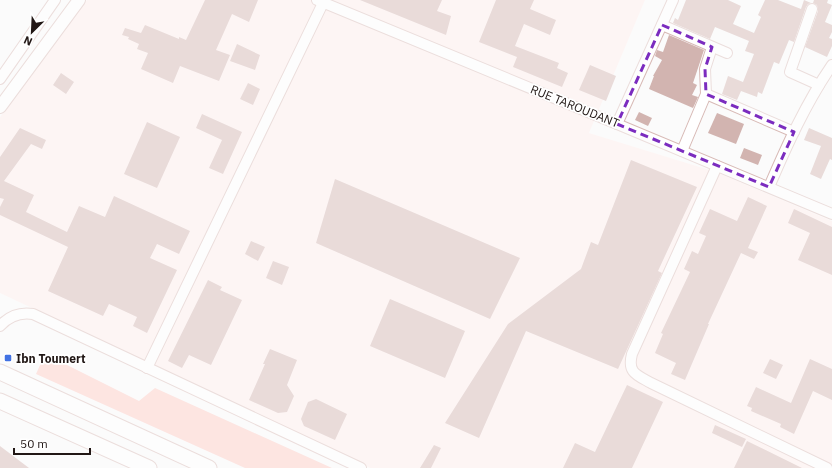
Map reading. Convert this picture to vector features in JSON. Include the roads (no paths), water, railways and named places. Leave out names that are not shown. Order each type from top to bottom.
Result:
[{"type":"main road","points":[[0,372],[209,468]]},
{"type":"main road","points":[[0,401],[142,466]]},
{"type":"street","points":[[0,79],[55,0]]},
{"type":"street","points":[[0,107],[79,0]]},
{"type":"street","points":[[617,124],[673,0]]},
{"type":"street","points":[[147,368],[320,1]]},
{"type":"street","name":"RUE TAROUDANT","points":[[320,1],[832,214]]},
{"type":"street","points":[[812,9],[790,72],[819,85]]},
{"type":"street","points":[[662,25],[727,53]]},
{"type":"street","points":[[682,151],[706,94],[705,69],[712,47]]},
{"type":"street","points":[[769,187],[794,132],[819,85],[832,65]]},
{"type":"street","points":[[706,94],[794,132]]},
{"type":"street","points":[[717,166],[632,354],[630,366],[632,371],[651,383],[827,468]]},
{"type":"street","points":[[0,326],[10,317],[17,314],[33,314],[361,468]]},
{"type":"place","name":"Ibn Toumert","points":[[8,358]]}]
